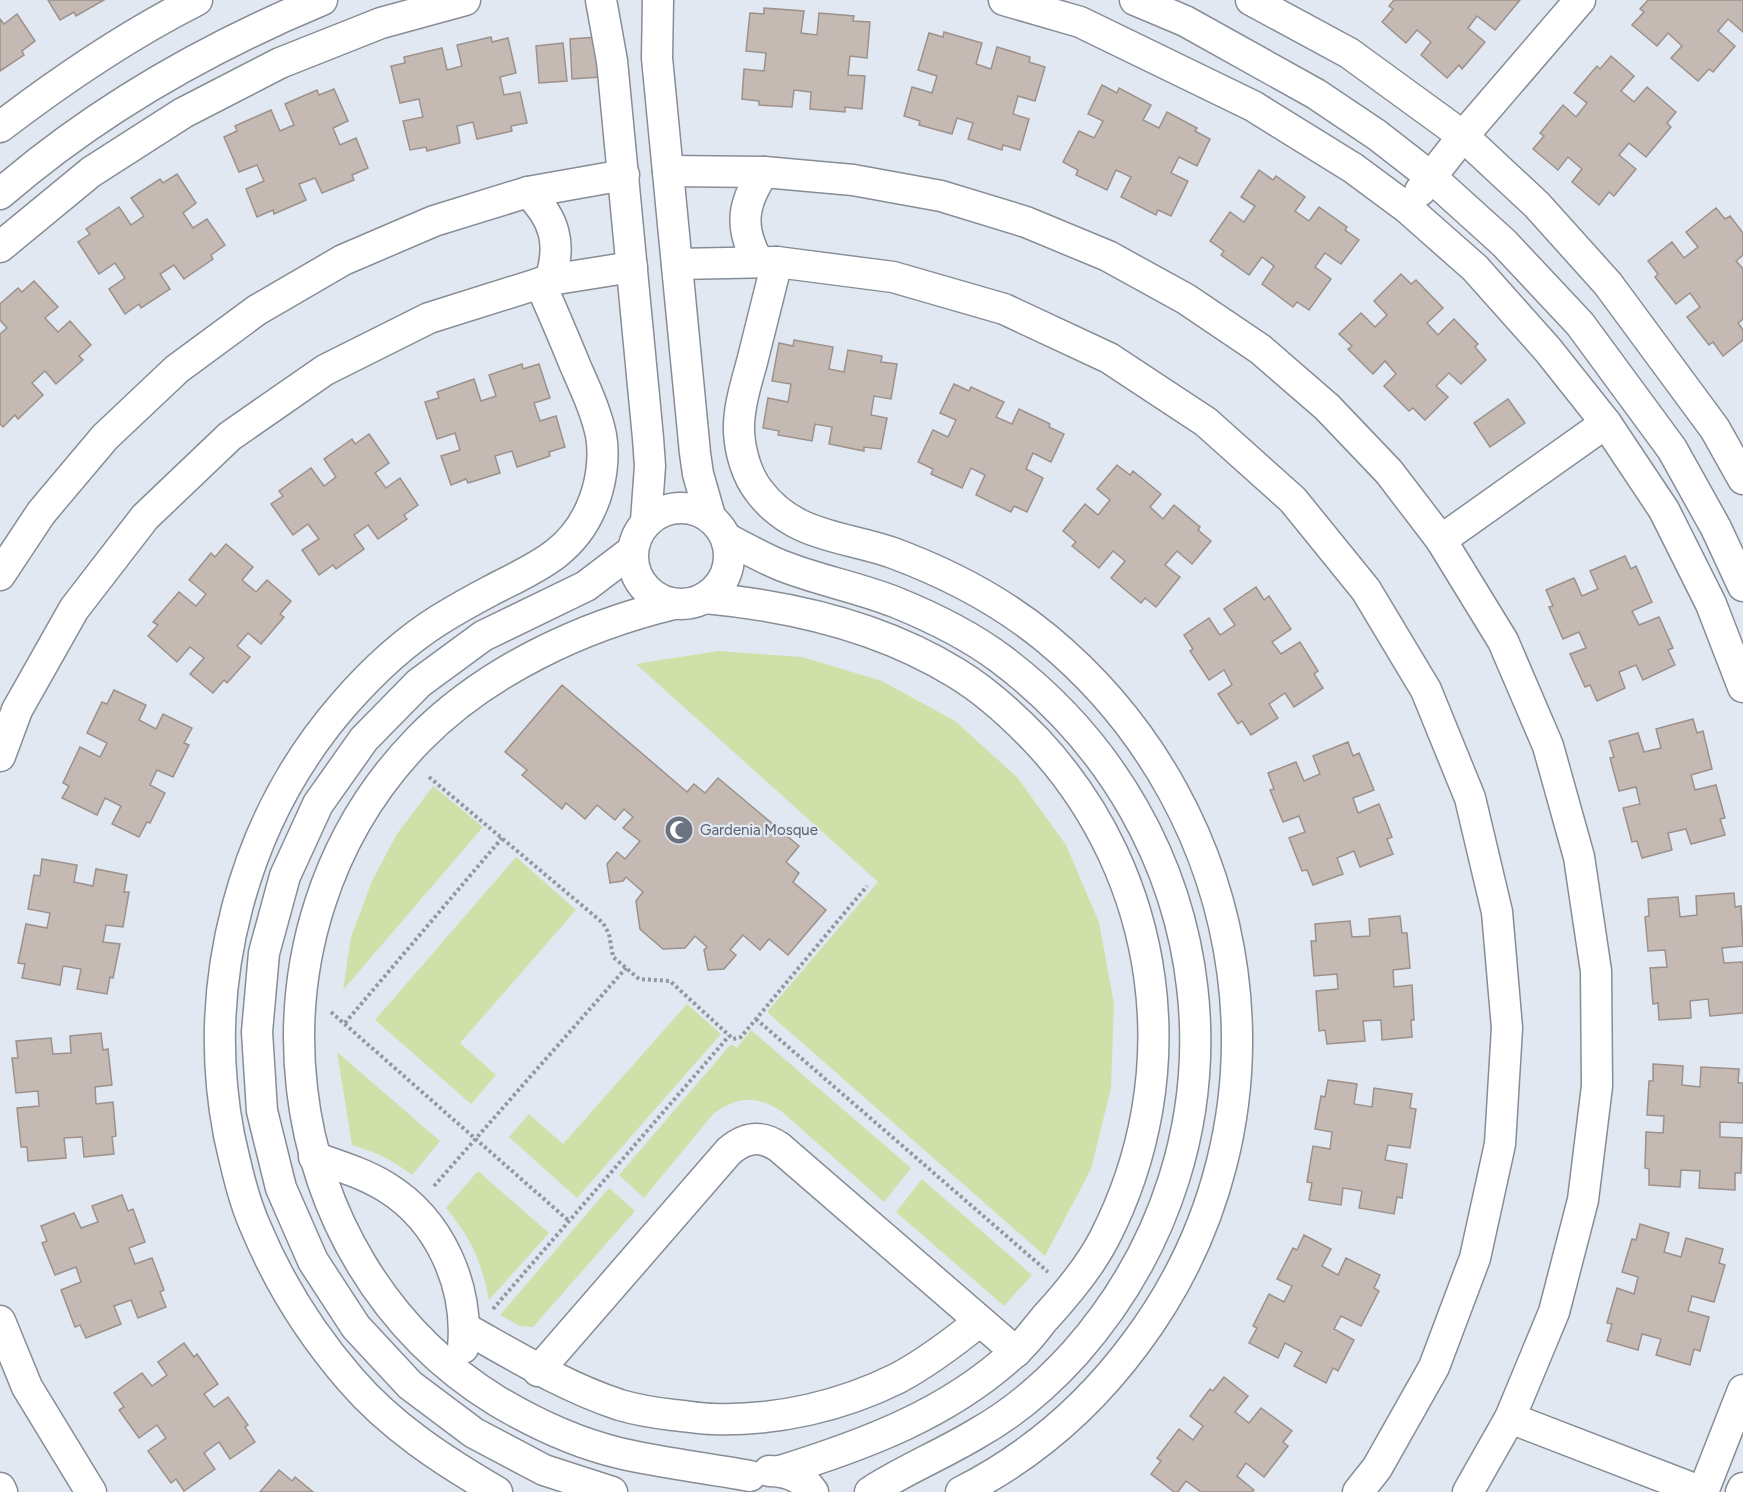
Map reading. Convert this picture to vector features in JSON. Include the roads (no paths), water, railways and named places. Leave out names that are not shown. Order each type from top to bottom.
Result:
[{"type":"street","points":[[0,127],[65,78],[155,21],[197,0]]},
{"type":"street","points":[[0,194],[80,130],[140,91],[202,55],[322,0]]},
{"type":"street","points":[[0,247],[91,172],[183,113],[290,59],[381,23],[465,0]]},
{"type":"street","points":[[601,0],[612,62],[649,448],[649,494],[646,521]]},
{"type":"street","points":[[658,0],[657,57],[698,474],[729,551],[729,565],[724,579],[716,590],[705,598],[612,621],[521,662],[467,697],[419,739],[378,788],[344,843],[319,902],[304,965],[297,1029],[301,1094],[314,1157],[332,1207],[356,1255],[386,1299],[421,1339],[461,1375],[506,1406],[574,1439],[741,1484],[764,1471],[780,1471],[899,1428],[940,1407],[980,1382],[1016,1352],[1069,1292],[1103,1240],[1131,1174],[1149,1105],[1155,1034],[1148,962],[1131,893],[1102,828],[1062,768],[1013,716],[957,673],[893,640],[826,618],[745,602],[705,598]]},
{"type":"street","points":[[1004,0],[1080,22],[1253,106],[1353,168],[1407,208],[1475,268],[1548,350],[1606,423],[1664,510],[1711,604],[1743,687]]},
{"type":"street","points":[[1135,0],[1185,21],[1316,94],[1377,135],[1431,177],[1504,243],[1580,324],[1672,449],[1716,528],[1743,586]]},
{"type":"street","points":[[1251,0],[1349,53],[1463,136],[1537,205],[1608,284],[1714,429],[1743,479]]},
{"type":"street","points":[[1407,208],[1463,136],[1580,0]]},
{"type":"street","points":[[668,171],[765,172],[853,180],[941,196],[1026,222],[1108,256],[1186,299],[1277,363],[1328,407],[1389,472],[1441,540],[1503,641],[1548,746],[1580,857],[1596,971],[1597,1086],[1583,1200],[1554,1312],[1510,1418],[1468,1492]]},
{"type":"street","points":[[765,172],[752,192],[745,215],[750,247],[768,261]]},
{"type":"street","points":[[0,575],[41,513],[105,437],[177,369],[257,310],[343,260],[434,221],[528,192],[624,175]]},
{"type":"street","points":[[528,192],[549,217],[555,232],[557,249],[555,265],[545,282]]},
{"type":"street","points":[[677,264],[768,261],[892,277],[1004,309],[1109,358],[1206,422],[1293,500],[1366,590],[1426,690],[1470,798],[1497,912],[1507,1028],[1500,1144],[1475,1258],[1434,1366],[1377,1468],[1358,1492]]},
{"type":"street","points":[[768,261],[741,401],[739,432],[744,462],[758,490],[779,513],[805,529],[891,553],[945,574],[996,602],[1044,636],[1087,675],[1126,719],[1160,767],[1188,818],[1210,872],[1225,929],[1234,987],[1237,1046],[1233,1104],[1222,1162],[1205,1218],[1181,1271],[1145,1331],[1117,1369],[1077,1411],[1032,1449],[983,1481],[961,1492]]},
{"type":"street","points":[[0,756],[17,710],[74,609],[145,517],[230,436],[325,370],[429,318],[545,282],[632,267]]},
{"type":"street","points":[[497,1492],[445,1461],[396,1424],[359,1388],[313,1333],[280,1281],[254,1225],[236,1166],[224,1106],[219,1044],[222,983],[233,922],[250,863],[275,806],[306,753],[344,704],[387,660],[435,622],[543,564],[571,540],[591,509],[602,474],[601,437],[591,401],[545,282]]},
{"type":"street","points":[[1441,540],[1606,423]]},
{"type":"street","points":[[674,604],[660,600],[647,591],[636,573],[632,551],[639,530],[646,521],[670,508],[684,507],[697,510],[718,527],[778,564],[834,584],[893,601],[948,626],[999,657],[1047,696],[1088,740],[1124,790],[1153,843],[1175,900],[1189,959],[1195,1020],[1194,1081],[1190,1111],[1185,1141],[1168,1199],[1143,1255],[1111,1307],[1073,1354],[1029,1396],[980,1432],[899,1474],[870,1492]]},
{"type":"street","points":[[612,1492],[543,1470],[474,1433],[410,1385],[356,1327],[313,1261],[281,1188],[262,1111],[257,1032],[264,953],[285,876],[318,804],[364,739],[419,683],[483,636],[586,586],[632,551]]},
{"type":"street","points":[[538,1371],[729,1151],[747,1139],[758,1138],[770,1141],[779,1147],[1016,1352]]},
{"type":"street","points":[[314,1157],[359,1173],[388,1188],[413,1209],[431,1229],[456,1276],[469,1330],[461,1375]]},
{"type":"street","points":[[0,1321],[27,1388],[91,1492]]},
{"type":"street","points":[[469,1330],[538,1371],[585,1392],[657,1413],[712,1419],[754,1418],[804,1411],[852,1398],[898,1378],[941,1352],[980,1321]]},
{"type":"street","points":[[1510,1418],[1703,1492],[1743,1390]]},
{"type":"street","points":[[780,1471],[795,1476],[808,1485],[813,1492]]},
{"type":"place","name":"Gardenia Mosque","points":[[679,830]]}]
